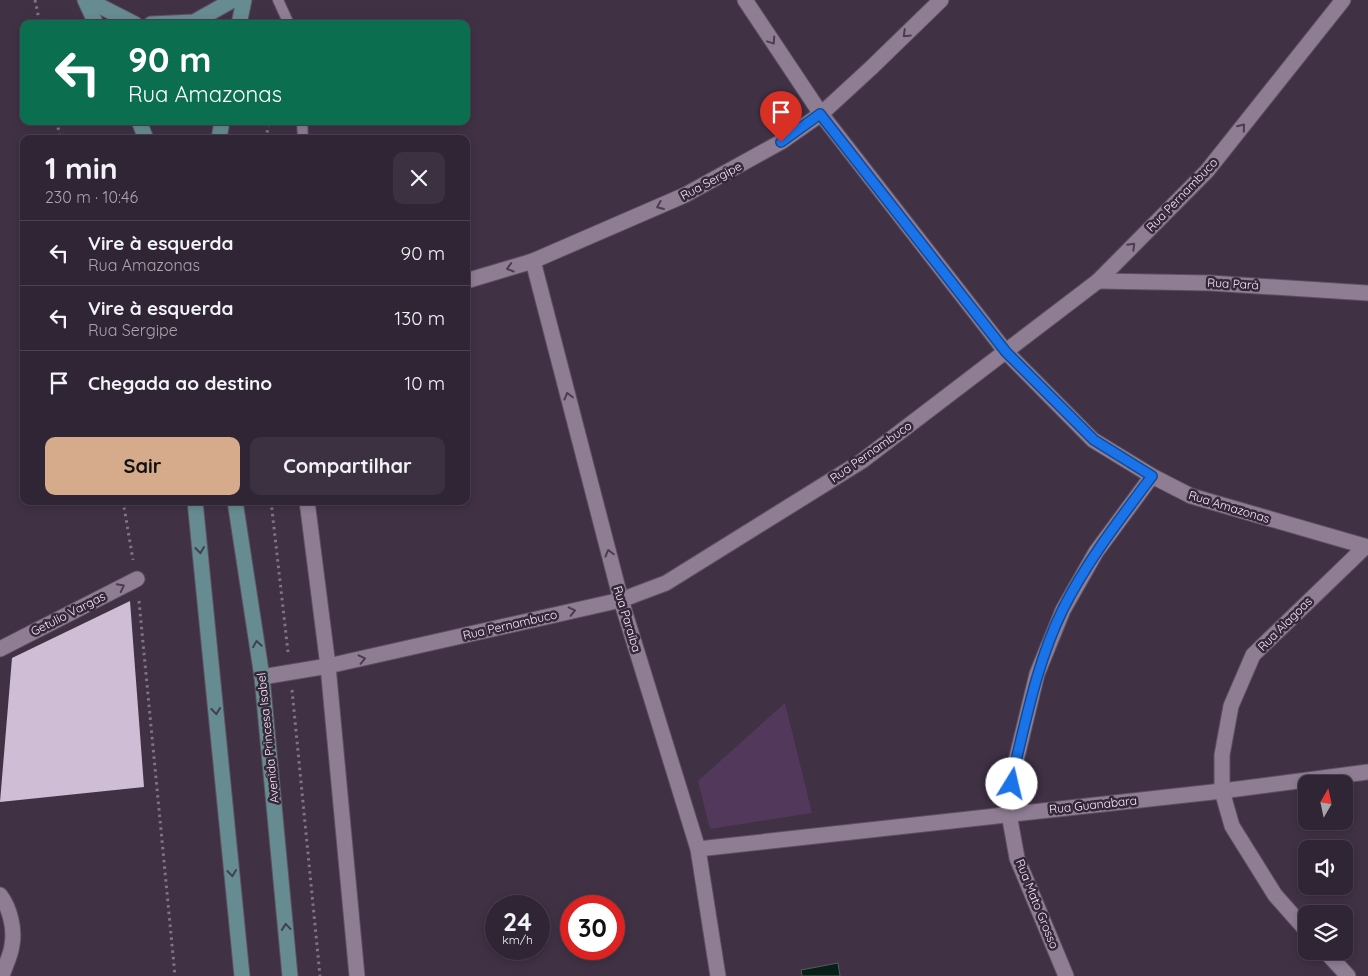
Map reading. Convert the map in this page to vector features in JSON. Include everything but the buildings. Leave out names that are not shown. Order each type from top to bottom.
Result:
[{"type":"main road","points":[[87,0],[94,20]]},
{"type":"main road","points":[[87,0],[127,20]]},
{"type":"main road","points":[[198,20],[233,0]]},
{"type":"main road","points":[[240,20],[244,0]]},
{"type":"main road","points":[[195,505],[242,976]]},
{"type":"main road","name":"Avenida Princesa Isabel","points":[[236,505],[262,677],[290,976]]},
{"type":"street","name":"Rua Amazonas","points":[[745,0],[820,114],[1006,352],[1094,440],[1152,476],[1191,496],[1366,547]]},
{"type":"street","name":"Rua Sergipe","points":[[470,280],[533,262],[686,195],[781,142],[820,114],[941,0]]},
{"type":"street","name":"Rua Pernambuco","points":[[262,677],[328,666],[621,600],[666,583],[862,462],[1098,281],[1208,171],[1343,0]]},
{"type":"street","name":"Rua Paraíba","points":[[533,262],[621,600],[698,849],[718,976]]},
{"type":"street","name":"Rua Pará","points":[[1098,281],[1210,283],[1368,293]]},
{"type":"street","name":"Rua Mato Grosso","points":[[1066,976],[1017,858],[1009,814],[1014,769],[1037,674],[1063,610],[1096,552],[1152,476]]},
{"type":"street","points":[[308,505],[328,666],[357,976]]},
{"type":"street","name":"Rua Alagoas","points":[[1298,921],[1275,895],[1232,826],[1222,791],[1222,755],[1230,706],[1253,655],[1366,547]]},
{"type":"street","name":"Getulio Vargas","points":[[0,650],[137,579]]},
{"type":"street","name":"Rua Guanabara","points":[[698,849],[1222,791],[1368,772]]},
{"type":"street","points":[[0,895],[9,910],[12,929],[12,945],[2,976]]},
{"type":"street","points":[[1333,960],[1348,976]]},
{"type":"lane","points":[[278,0],[287,20]]},
{"type":"path","points":[[36,0],[39,20]]},
{"type":"path","points":[[124,505],[137,579],[175,976]]},
{"type":"path","points":[[271,505],[320,976]]},
{"type":"shaded area","points":[[785,703],[812,813],[710,829],[698,781]]},
{"type":"shaded area","points":[[838,963],[840,976],[802,976],[801,970]]},
{"type":"route","points":[[781,142],[820,114],[1006,352],[1094,440],[1152,476],[1096,552],[1063,610],[1037,674],[1012,784]]}]
